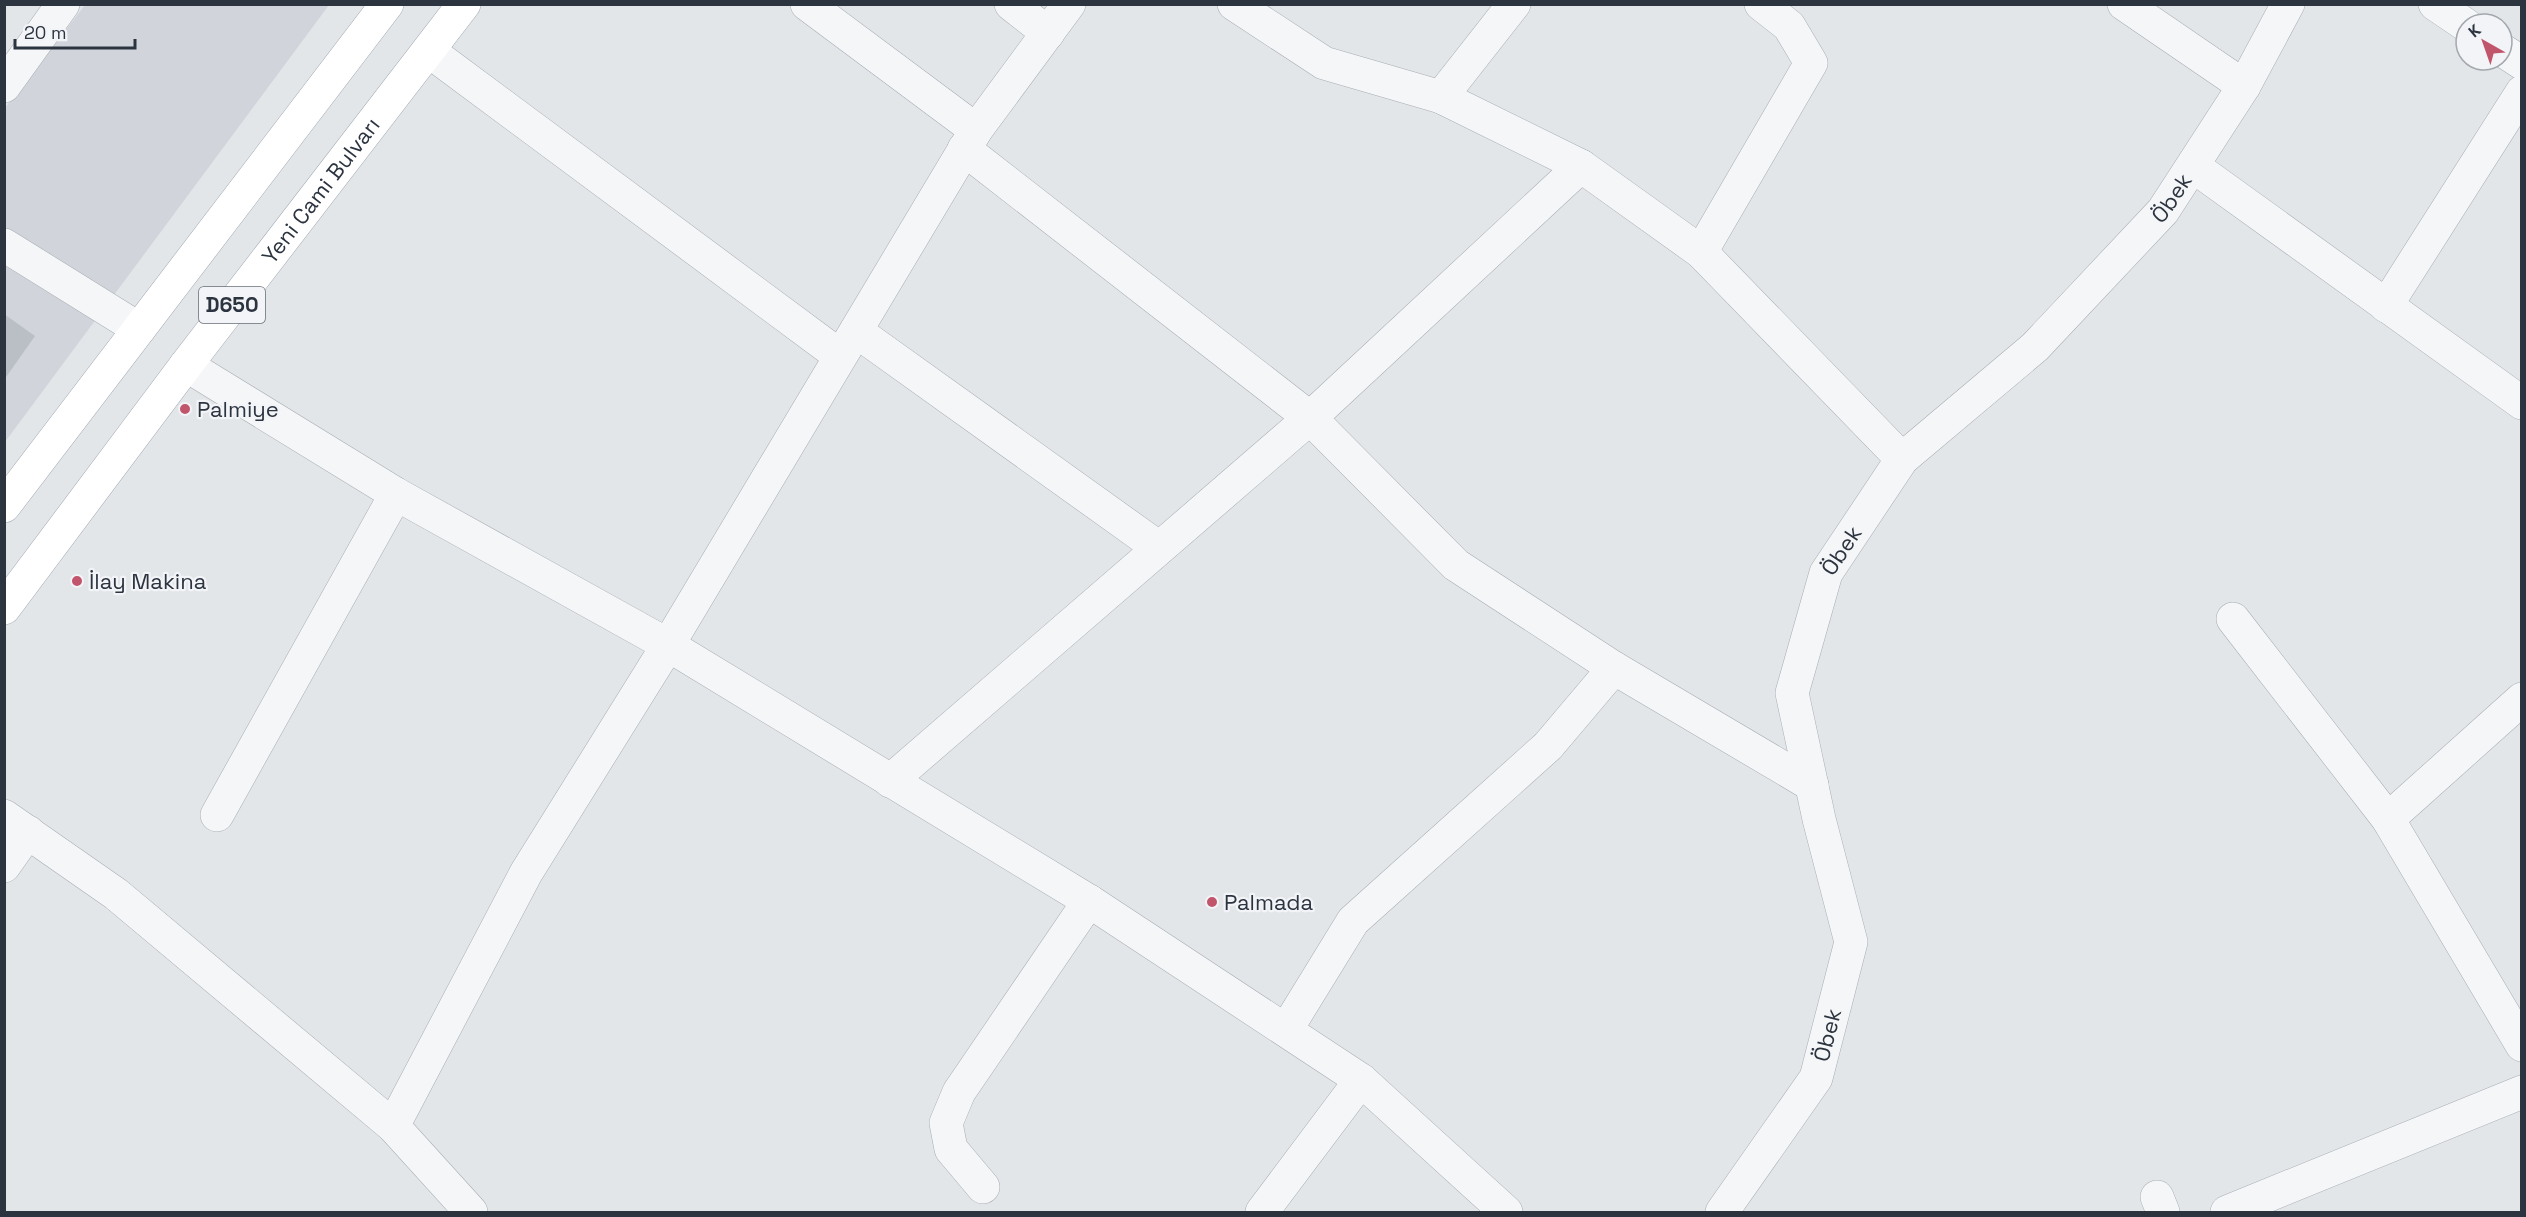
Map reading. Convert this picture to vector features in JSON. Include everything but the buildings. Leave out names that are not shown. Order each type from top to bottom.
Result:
[{"type":"main road","points":[[4,506],[387,4]]},
{"type":"main road","name":"Yeni Cami Bulvarı","points":[[4,608],[186,365],[464,4]]},
{"type":"street","points":[[4,86],[63,4]]},
{"type":"street","points":[[807,4],[1310,418],[1456,566],[1614,669],[1812,785]]},
{"type":"street","points":[[1011,4],[1048,33]]},
{"type":"street","points":[[393,1126],[526,873],[668,645],[970,139],[1069,4]]},
{"type":"street","points":[[1234,4],[1324,63],[1441,97],[1581,166],[1701,252],[1902,459]]},
{"type":"street","points":[[1441,97],[1514,4]]},
{"type":"street","points":[[1701,252],[1812,63],[1789,26],[1761,4]]},
{"type":"street","points":[[2124,4],[2244,86]]},
{"type":"street","name":"Öbek","points":[[1722,1212],[1816,1078],[1851,942],[1792,693],[1826,573],[1902,459],[2036,347],[2163,211],[2244,86],[2288,4]]},
{"type":"street","points":[[2435,4],[2454,17]]},
{"type":"street","points":[[429,51],[848,344],[1159,548]]},
{"type":"street","points":[[2386,306],[2522,92]]},
{"type":"street","points":[[890,781],[1310,418],[1581,166]]},
{"type":"street","points":[[2193,166],[2522,403]]},
{"type":"street","points":[[4,245],[140,329]]},
{"type":"street","points":[[186,365],[396,494],[668,645],[1089,901],[1361,1080],[1506,1212]]},
{"type":"street","points":[[217,815],[396,494]]},
{"type":"street","points":[[2233,619],[2388,819],[2522,1045]]},
{"type":"street","points":[[1286,1030],[1353,921],[1548,746],[1614,669]]},
{"type":"street","points":[[2388,819],[2522,699]]},
{"type":"street","points":[[4,866],[16,824],[116,894],[393,1126],[471,1212]]},
{"type":"street","points":[[983,1187],[951,1149],[946,1123],[959,1092],[1089,901]]},
{"type":"street","points":[[1262,1212],[1361,1080]]},
{"type":"street","points":[[2228,1212],[2522,1092]]},
{"type":"shaded area","points":[[85,5],[329,5],[5,442],[4,109]]},
{"type":"place","name":"Palmiye","points":[[185,409]]},
{"type":"place","name":"İlay Makina","points":[[77,581]]},
{"type":"place","name":"Palmada","points":[[1212,902]]}]
